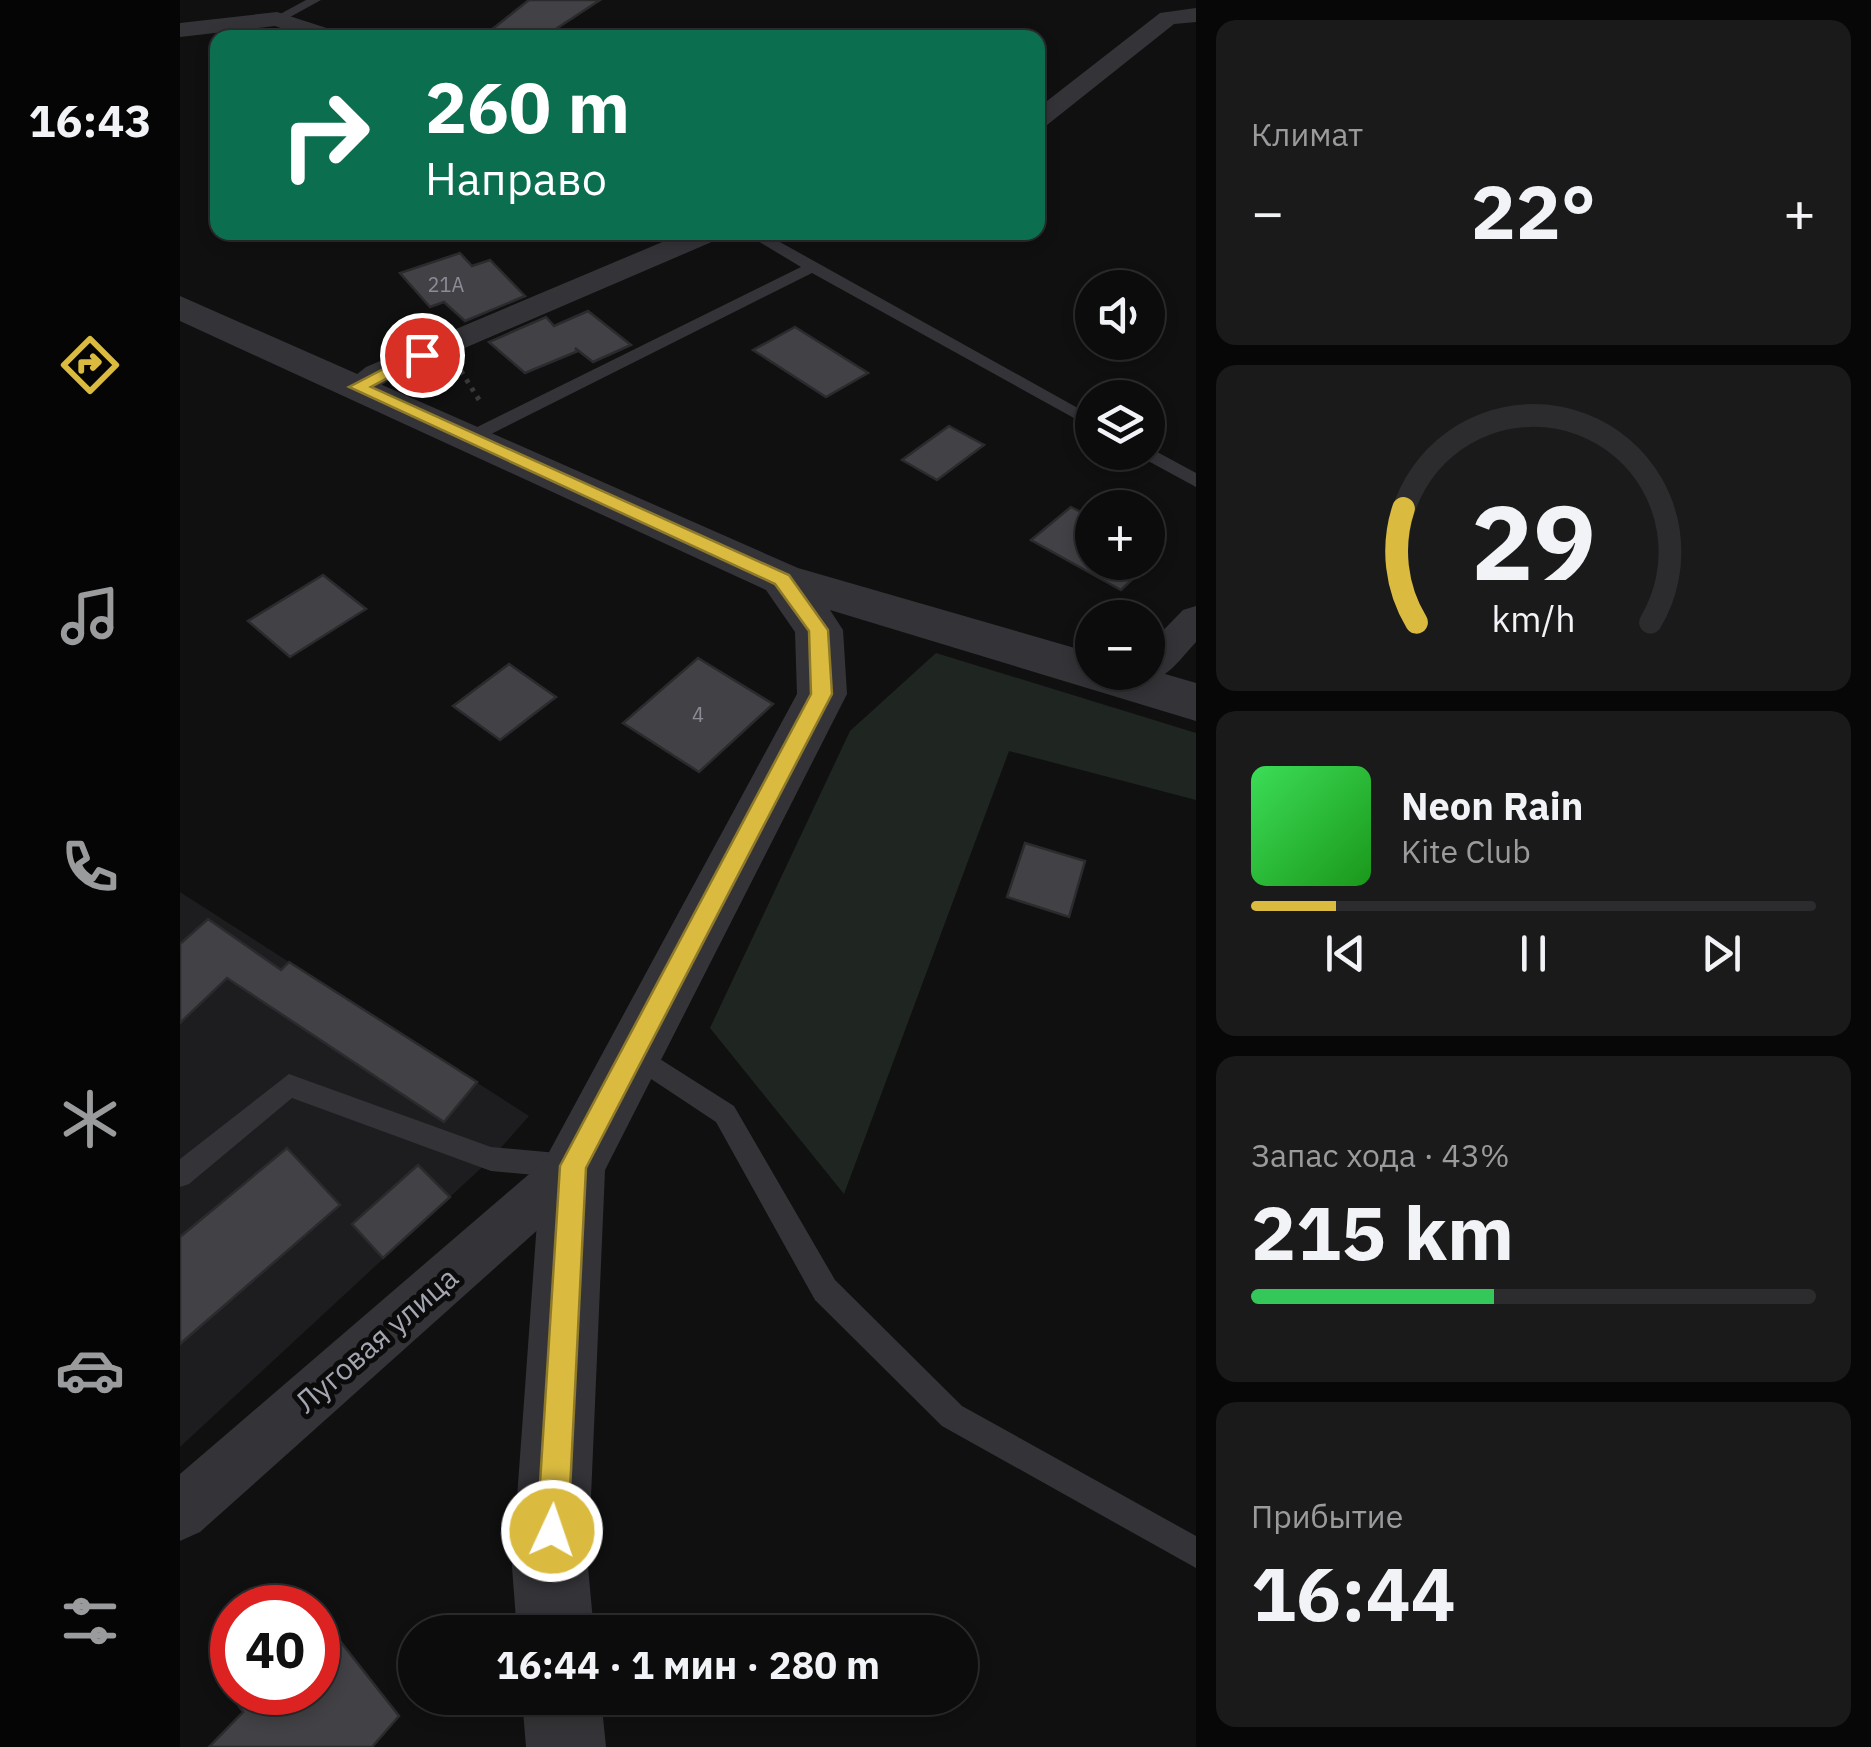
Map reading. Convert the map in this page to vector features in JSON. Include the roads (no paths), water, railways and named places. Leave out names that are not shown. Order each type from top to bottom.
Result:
[{"type":"street","points":[[1045,115],[1168,18],[1196,15]]},
{"type":"street","points":[[180,30],[276,19],[310,30]]},
{"type":"street","points":[[357,387],[667,241]]},
{"type":"street","points":[[180,307],[357,387],[482,432],[782,579],[1075,657]]},
{"type":"street","points":[[554,1615],[550,1567],[573,1166],[822,694],[818,630],[782,579]]},
{"type":"street","points":[[1165,651],[1196,619]]},
{"type":"street","points":[[1165,687],[1196,702]]},
{"type":"street","name":"Луговая улица","points":[[180,1512],[573,1166]]},
{"type":"street","points":[[563,1715],[566,1747]]},
{"type":"lane","points":[[276,19],[315,0]]},
{"type":"lane","points":[[764,240],[1075,414]]},
{"type":"lane","points":[[482,432],[812,268]]},
{"type":"lane","points":[[1165,463],[1196,480]]},
{"type":"lane","points":[[632,1052],[725,1114],[825,1290],[952,1416],[1196,1553]]},
{"type":"lane","points":[[180,1175],[288,1086],[491,1159],[573,1166]]}]
